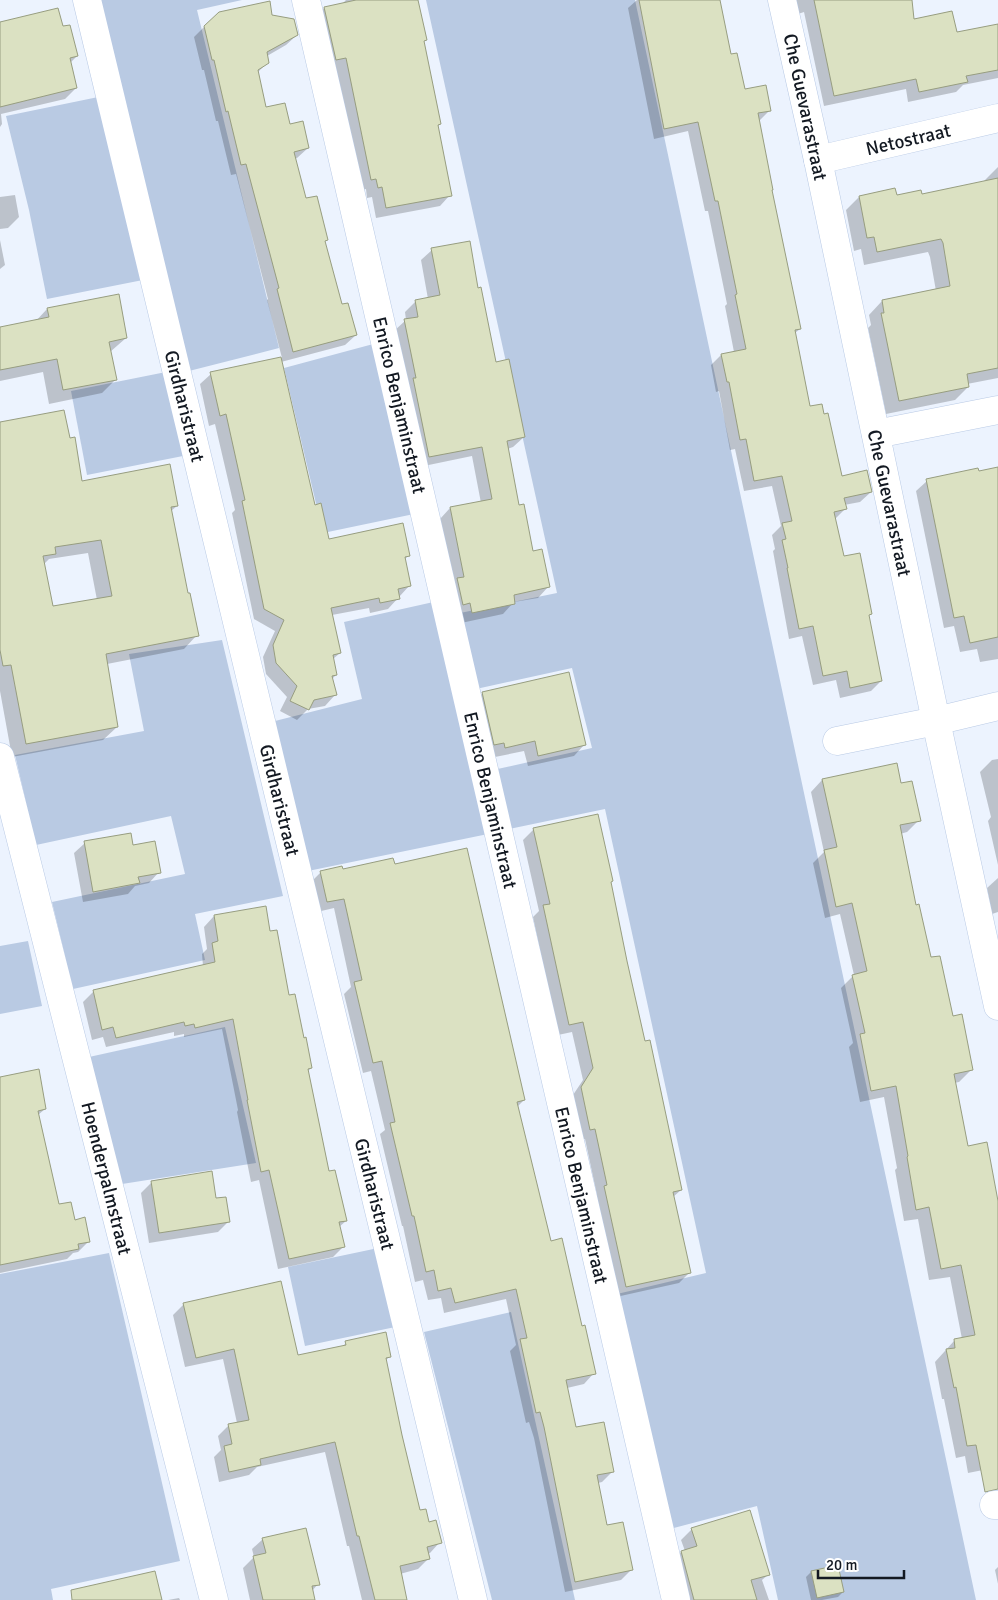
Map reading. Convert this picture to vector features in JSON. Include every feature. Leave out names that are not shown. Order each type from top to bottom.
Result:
[{"type":"street","name":"Girdharistraat","points":[[87,0],[473,1600]]},
{"type":"street","name":"Enrico Benjaminstraat","points":[[306,0],[676,1600]]},
{"type":"street","name":"Che Guevarastraat","points":[[782,0],[818,160],[998,1006]]},
{"type":"street","name":"Netostraat","points":[[818,160],[998,118]]},
{"type":"street","points":[[876,434],[998,410]]},
{"type":"street","points":[[837,741],[998,706]]},
{"type":"street","name":"Hoenderpalmstraat","points":[[0,757],[214,1600]]},
{"type":"shaded area","points":[[101,0],[242,0],[197,10],[279,348],[189,371]]},
{"type":"shaded area","points":[[426,0],[635,0],[976,1600],[778,1600],[757,1506],[670,1529],[617,1294],[706,1273],[605,809],[505,830],[493,770],[592,748],[572,668],[476,689],[460,613],[557,593]]},
{"type":"shaded area","points":[[108,95],[148,279],[47,299],[29,210],[6,116]]},
{"type":"shaded area","points":[[377,343],[414,514],[323,533],[284,368]]},
{"type":"shaded area","points":[[171,371],[188,455],[87,475],[71,391]]},
{"type":"shaded area","points":[[438,601],[488,834],[308,871],[275,721],[362,699],[344,622]]},
{"type":"shaded area","points":[[222,640],[283,896],[195,914],[205,960],[73,989],[52,902],[185,874],[171,816],[36,845],[15,755],[144,731],[129,654]]},
{"type":"shaded area","points":[[28,941],[42,1006],[0,1014],[0,946]]},
{"type":"shaded area","points":[[225,1027],[256,1163],[122,1184],[89,1057]]},
{"type":"shaded area","points":[[383,1247],[400,1326],[305,1346],[288,1267]]},
{"type":"shaded area","points":[[109,1253],[180,1561],[51,1589],[53,1600],[0,1600],[0,1274]]},
{"type":"shaded area","points":[[511,1312],[575,1600],[492,1600],[424,1332]]},
{"type":"building","points":[[356,0],[418,0],[427,40],[424,41],[441,124],[438,125],[452,196],[386,208],[382,187],[378,188],[376,179],[371,180],[346,58],[336,60],[324,7]]},
{"type":"building","points":[[639,0],[720,0],[731,54],[737,53],[745,89],[766,85],[771,111],[758,113],[801,329],[795,330],[810,406],[822,404],[824,414],[828,413],[842,476],[867,470],[872,492],[844,498],[847,509],[834,512],[844,556],[860,553],[872,614],[869,615],[882,681],[850,688],[847,671],[823,676],[813,626],[799,629],[782,540],[786,539],[782,523],[792,521],[782,476],[754,481],[746,439],[740,440],[729,382],[727,382],[721,354],[746,349],[718,201],[715,201],[698,122],[664,129]]},
{"type":"building","points":[[814,0],[912,0],[914,19],[952,11],[957,32],[998,24],[998,70],[966,76],[968,82],[919,92],[916,79],[834,96]]},
{"type":"building","points":[[270,1],[272,15],[294,19],[298,35],[267,52],[269,63],[258,70],[266,107],[285,103],[290,124],[303,121],[309,148],[294,152],[306,198],[317,196],[328,240],[325,241],[342,304],[348,303],[357,335],[293,352],[277,289],[279,288],[246,164],[241,165],[204,26],[219,12]]},
{"type":"building","points":[[58,8],[63,26],[70,25],[78,56],[70,58],[77,88],[0,107],[0,22]]},
{"type":"building","points":[[998,178],[998,368],[967,374],[969,387],[899,401],[881,313],[884,313],[882,300],[950,286],[943,243],[941,239],[877,252],[874,237],[867,238],[859,196],[895,188],[897,195],[921,190],[922,194]]},
{"type":"building","points":[[470,241],[478,288],[481,287],[496,362],[509,359],[525,437],[507,441],[519,505],[524,504],[533,551],[542,549],[550,587],[514,595],[515,604],[472,613],[470,603],[463,605],[457,578],[464,577],[450,507],[492,499],[482,447],[429,457],[413,378],[416,378],[404,319],[418,317],[415,300],[440,295],[431,248]]},
{"type":"building","points":[[119,294],[127,338],[109,342],[117,380],[63,390],[57,359],[0,370],[0,327],[49,317],[47,308]]},
{"type":"building","points":[[281,357],[315,505],[321,503],[329,539],[403,523],[410,556],[405,557],[411,586],[398,589],[400,599],[380,603],[379,598],[331,608],[341,653],[333,655],[337,675],[332,676],[337,695],[314,700],[309,710],[290,701],[297,686],[276,663],[273,645],[284,620],[264,609],[242,501],[245,500],[226,414],[220,416],[210,372]]},
{"type":"building","points":[[64,410],[70,438],[75,437],[82,481],[170,464],[178,506],[171,507],[188,593],[190,593],[199,636],[106,654],[118,727],[26,744],[11,665],[3,666],[0,650],[0,422]],"holes":[[[101,540],[112,596],[53,606],[43,556],[56,554],[55,547]]]},
{"type":"building","points":[[998,467],[998,637],[970,643],[964,616],[954,618],[926,479],[978,468],[979,471]]},
{"type":"building","points":[[569,672],[586,745],[538,756],[535,741],[505,748],[504,743],[494,745],[482,692]]},
{"type":"building","points":[[897,763],[901,783],[912,781],[921,821],[900,825],[916,905],[919,904],[931,957],[940,956],[953,1016],[962,1014],[973,1070],[954,1074],[968,1146],[987,1142],[998,1201],[998,1489],[985,1492],[976,1445],[967,1446],[956,1387],[954,1388],[946,1349],[955,1348],[954,1339],[975,1335],[961,1265],[941,1269],[929,1207],[916,1210],[896,1086],[871,1091],[860,1034],[865,1033],[852,975],[867,971],[852,903],[836,907],[824,850],[837,847],[822,779]]},
{"type":"building","points":[[598,814],[613,881],[611,882],[627,961],[645,1041],[650,1040],[682,1190],[673,1192],[691,1273],[626,1287],[604,1186],[607,1185],[595,1129],[590,1130],[581,1087],[593,1068],[583,1022],[569,1025],[543,905],[550,904],[533,828]]},
{"type":"building","points":[[131,833],[133,845],[155,841],[161,873],[138,877],[140,883],[93,892],[84,841]]},
{"type":"building","points":[[467,848],[525,1100],[517,1102],[551,1241],[562,1238],[582,1326],[585,1325],[596,1374],[566,1380],[576,1427],[604,1422],[614,1472],[597,1475],[607,1525],[623,1522],[633,1570],[575,1582],[544,1427],[540,1412],[536,1413],[520,1339],[527,1338],[516,1289],[455,1303],[451,1288],[438,1291],[434,1270],[426,1272],[390,1123],[395,1122],[382,1061],[373,1063],[354,982],[362,980],[344,899],[327,902],[320,871],[342,866],[343,869],[393,858],[395,864]]},
{"type":"building","points":[[266,906],[270,931],[277,930],[289,995],[295,994],[312,1068],[308,1069],[329,1171],[335,1170],[347,1221],[339,1222],[345,1247],[289,1259],[269,1170],[261,1172],[233,1019],[195,1028],[194,1024],[185,1026],[184,1022],[116,1038],[113,1027],[102,1030],[93,990],[215,962],[212,943],[218,941],[214,915]]},
{"type":"building","points":[[39,1069],[46,1109],[38,1111],[59,1204],[71,1202],[75,1220],[85,1217],[90,1242],[78,1244],[79,1249],[0,1265],[0,1077]]},
{"type":"building","points":[[212,1171],[216,1198],[226,1197],[230,1222],[159,1233],[151,1181]]},
{"type":"building","points":[[281,1281],[298,1355],[346,1345],[345,1341],[386,1332],[391,1357],[386,1358],[420,1510],[426,1509],[429,1522],[436,1520],[442,1543],[427,1547],[430,1559],[400,1566],[407,1600],[375,1600],[359,1536],[357,1536],[335,1442],[260,1459],[261,1465],[229,1472],[224,1446],[232,1444],[228,1424],[249,1420],[234,1349],[196,1358],[183,1303]]},
{"type":"building","points":[[750,1510],[770,1575],[751,1580],[757,1600],[694,1600],[681,1551],[697,1546],[691,1528]]},
{"type":"building","points":[[306,1528],[320,1585],[312,1586],[315,1600],[263,1600],[253,1556],[266,1553],[262,1538]]},
{"type":"building","points":[[838,1565],[844,1592],[817,1598],[811,1571]]},
{"type":"building","points":[[155,1571],[162,1600],[72,1600],[71,1590]]}]
